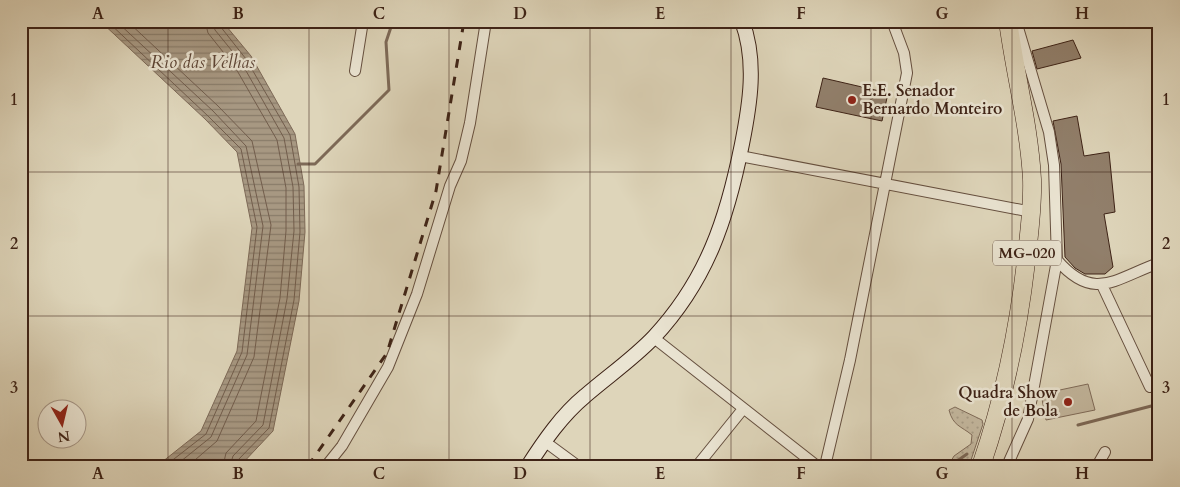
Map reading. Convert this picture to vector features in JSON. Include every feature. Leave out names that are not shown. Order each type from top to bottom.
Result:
[{"type":"highway","name":"MG-020","points":[[981,466],[995,425],[1012,359],[1032,212],[1032,179],[1014,28],[1000,21]]},
{"type":"main road","points":[[528,466],[544,441],[585,396],[616,372],[654,338],[679,308],[701,273],[730,204],[740,156],[751,83],[749,48],[742,21]]},
{"type":"street","points":[[355,71],[363,21]]},
{"type":"street","points":[[326,466],[342,446],[388,367],[417,294],[450,186],[461,161],[470,124],[486,21]]},
{"type":"street","points":[[825,466],[848,369],[906,73],[904,53],[892,21]]},
{"type":"street","points":[[1007,466],[1028,419],[1057,260],[1054,165],[1049,132],[1014,28]]},
{"type":"street","points":[[740,156],[1032,212]]},
{"type":"street","points":[[1057,260],[1068,273],[1091,285],[1102,285],[1159,263]]},
{"type":"street","points":[[1102,285],[1150,387]]},
{"type":"street","points":[[654,338],[816,466]]},
{"type":"street","points":[[697,466],[743,409]]},
{"type":"street","points":[[544,441],[578,466]]},
{"type":"street","points":[[1097,466],[1105,452]]},
{"type":"shaded area","name":"Quadra Show de Bola","points":[[1088,384],[1095,410],[1046,420],[1041,394]]},
{"type":"shaded area","points":[[955,407],[982,420],[983,424],[969,466],[948,466],[954,456],[971,444],[972,435],[958,425],[951,415],[949,410]]},
{"type":"water","name":"Rio das Velhas","points":[[100,21],[222,21],[251,56],[295,134],[304,186],[305,232],[299,301],[273,431],[240,466],[157,466],[201,431],[237,351],[252,228],[237,152],[205,119]]},
{"type":"building","points":[[1073,40],[1081,58],[1037,69],[1032,51]]},
{"type":"building","name":"E.E. Senador Bernardo Monteiro","points":[[823,78],[888,93],[882,121],[816,107]]},
{"type":"building","points":[[1077,116],[1084,156],[1109,152],[1115,212],[1104,214],[1113,267],[1105,274],[1085,274],[1075,268],[1065,257],[1061,164],[1053,121]]},
{"type":"waterway","points":[[298,164],[315,164],[389,90],[386,42],[393,21]]},
{"type":"waterway","points":[[1078,425],[1159,404]]},
{"type":"waterway","points":[[950,466],[967,454]]},
{"type":"railway","points":[[308,466],[387,353],[436,191],[464,21]]},
{"type":"place","name":"E.E. Senador Bernardo Monteiro","points":[[852,100]]},
{"type":"place","name":"Quadra Show de Bola","points":[[1068,402]]}]
